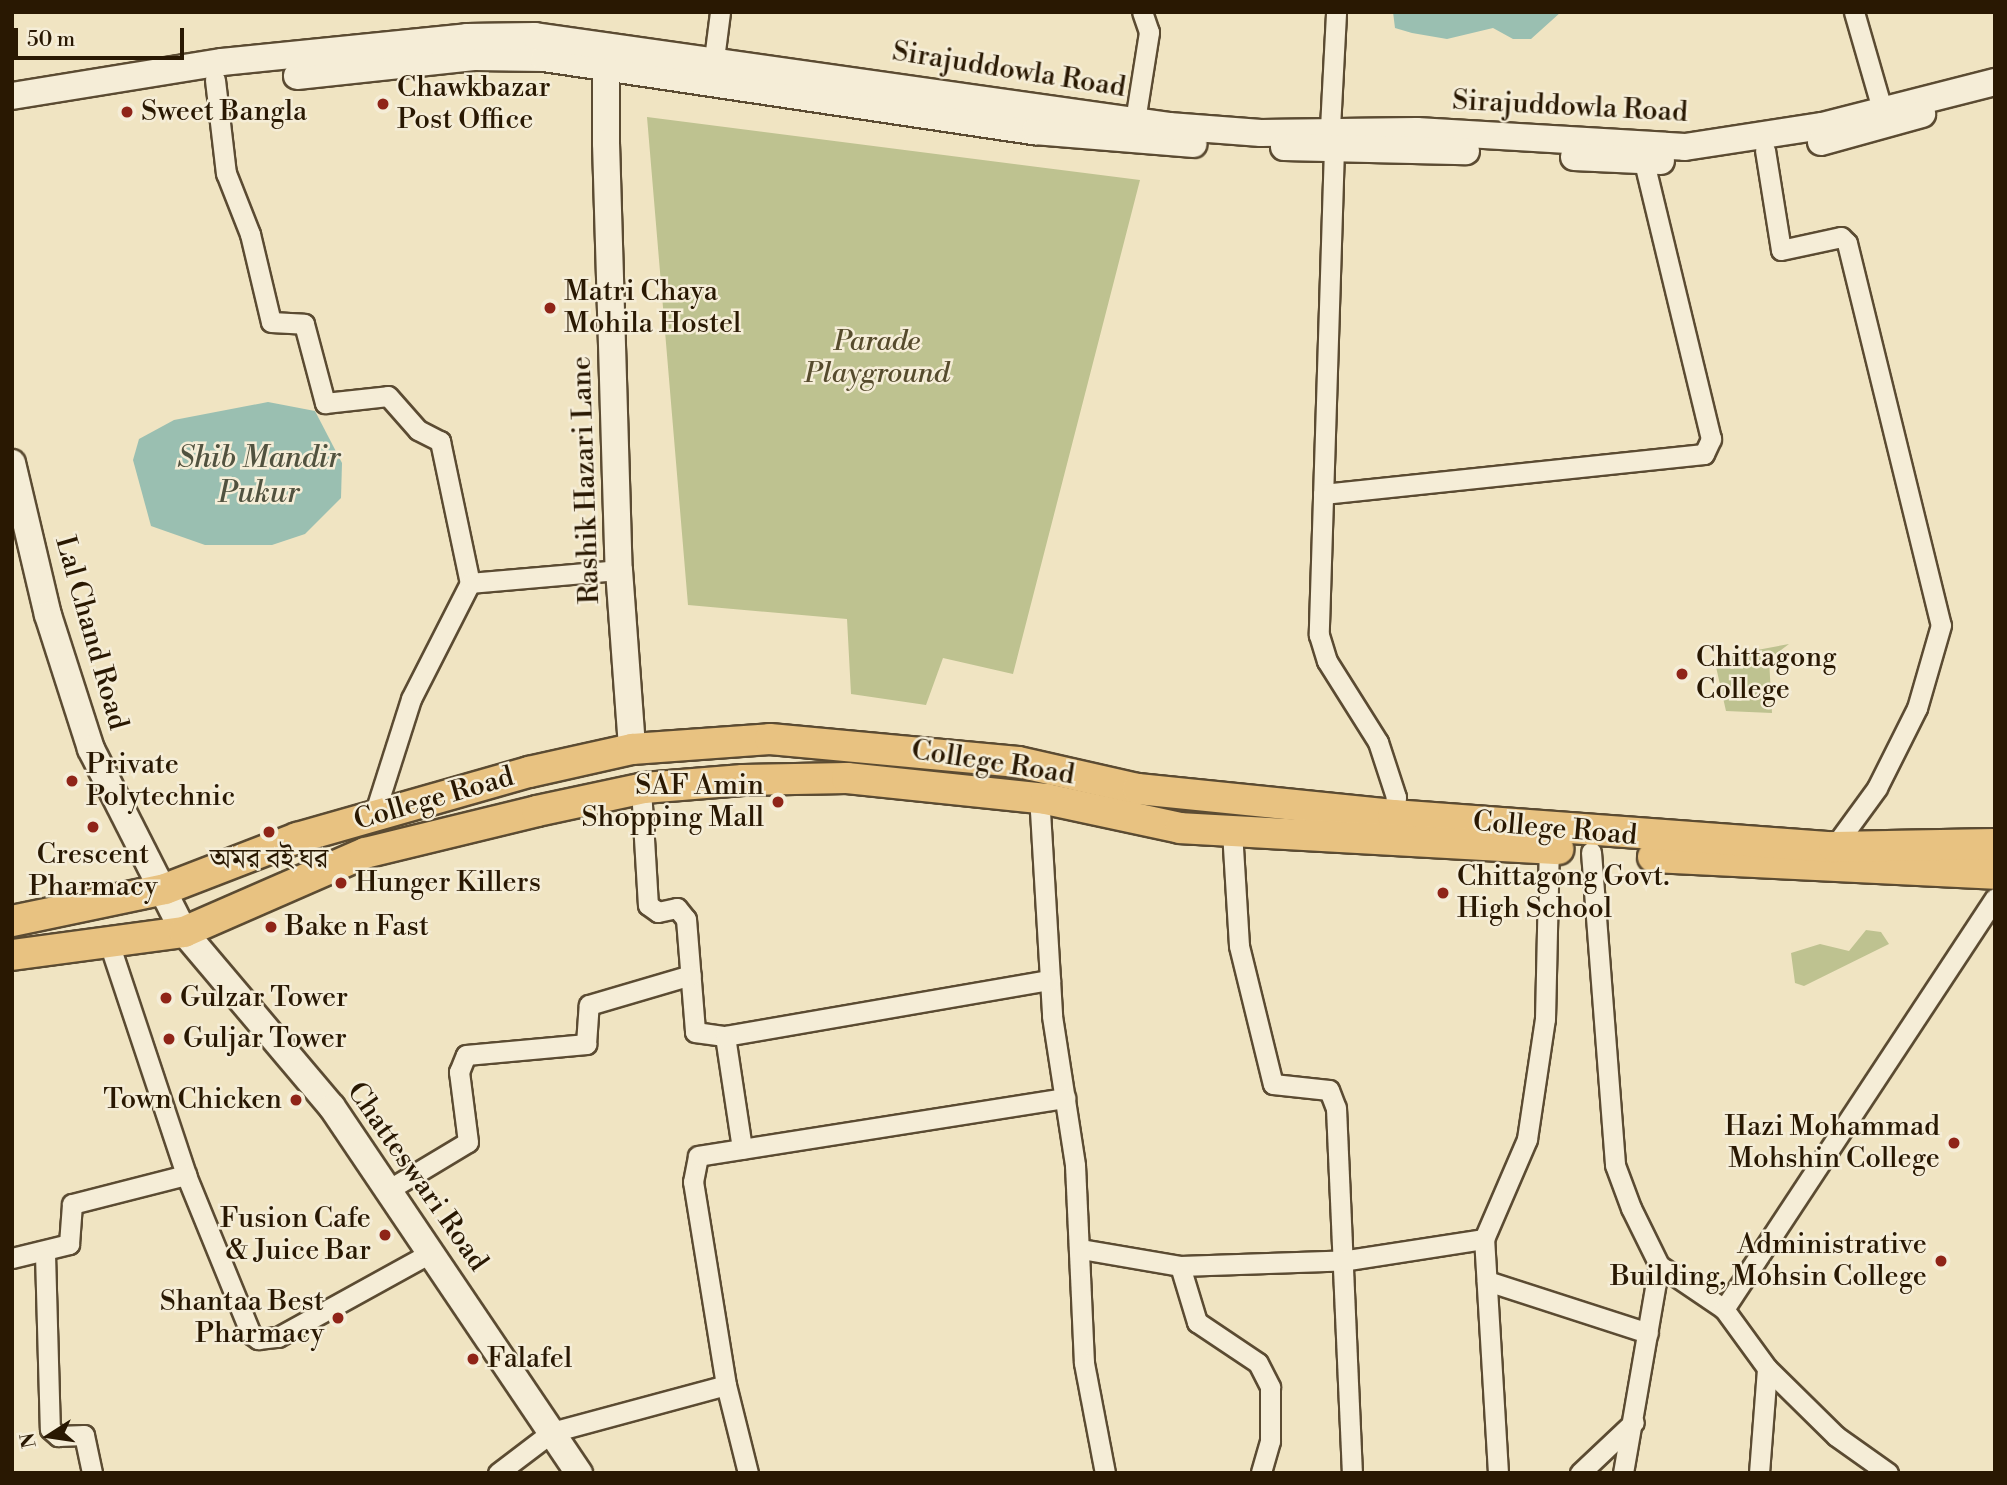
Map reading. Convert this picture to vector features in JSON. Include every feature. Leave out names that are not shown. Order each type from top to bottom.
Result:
[{"type":"main road","name":"Sirajuddowla Road","points":[[12,96],[209,64],[467,37],[612,55],[1112,140],[1332,138],[1685,148],[1882,109],[1995,82]]},
{"type":"main road","name":"Sirajuddowla Road","points":[[12,111],[215,80],[476,57],[612,55],[714,59],[1168,126],[1644,162],[1765,150],[1864,134],[1995,97]]},
{"type":"main road","name":"Rashik Hazari Lane","points":[[612,55],[619,570],[632,749]]},
{"type":"main road","name":"Lal Chand Road","points":[[12,463],[48,615],[92,749],[165,889],[184,932]]},
{"type":"main road","name":"College Road","points":[[12,921],[165,889],[374,815],[632,749],[770,739],[1049,769],[1138,789],[1394,815],[1834,846],[1995,844]]},
{"type":"main road","points":[[1046,799],[1049,769]]},
{"type":"main road","name":"College Road","points":[[12,955],[108,940],[184,932],[365,853],[641,789],[847,778],[1046,799],[1180,828],[1995,874]]},
{"type":"main road","name":"Chatteswari Road","points":[[184,932],[332,1107],[579,1473]]},
{"type":"street","points":[[714,59],[720,12]]},
{"type":"street","points":[[1137,108],[1149,32],[1142,12]]},
{"type":"street","points":[[1336,12],[1319,635],[1327,661],[1378,742],[1396,797],[1394,815]]},
{"type":"street","points":[[1854,12],[1882,109]]},
{"type":"street","points":[[215,80],[226,173],[250,234],[271,322],[304,324],[320,400],[338,405],[388,396],[418,430],[440,441],[470,583],[411,699],[374,815]]},
{"type":"street","points":[[1765,150],[1780,250],[1841,237],[1847,243],[1941,625],[1917,708],[1877,788],[1834,846]]},
{"type":"street","points":[[1323,494],[1704,454],[1712,439],[1644,162]]},
{"type":"street","points":[[470,583],[619,570]]},
{"type":"street","points":[[641,789],[648,905],[651,911],[682,910],[695,1032],[725,1036],[1050,979]]},
{"type":"street","points":[[1046,799],[1040,811],[1050,979],[1081,1249],[1084,1363],[1105,1473]]},
{"type":"street","points":[[1232,831],[1239,946],[1273,1084],[1329,1090],[1336,1108],[1348,1260],[1352,1473]]},
{"type":"street","points":[[1498,1473],[1484,1238],[1527,1139],[1545,1019],[1549,848]]},
{"type":"street","points":[[1591,852],[1615,1165],[1659,1265],[1724,1309],[1767,1368],[1836,1436],[1888,1473]]},
{"type":"street","points":[[1724,1309],[1995,898]]},
{"type":"street","points":[[108,940],[186,1175],[258,1339],[278,1337],[432,1252]]},
{"type":"street","points":[[388,1190],[468,1142],[459,1072],[466,1055],[586,1044],[589,1005],[691,975]]},
{"type":"street","points":[[725,1036],[742,1149]]},
{"type":"street","points":[[748,1473],[726,1385],[693,1164],[704,1153],[1065,1098]]},
{"type":"street","points":[[12,1258],[45,1254],[69,1244],[72,1204],[186,1175]]},
{"type":"street","points":[[1081,1249],[1180,1266],[1348,1260],[1484,1238]]},
{"type":"street","points":[[45,1254],[50,1429],[58,1437],[84,1435],[92,1473]]},
{"type":"street","points":[[1623,1473],[1634,1422],[1659,1265]]},
{"type":"street","points":[[1180,1266],[1197,1322],[1258,1363],[1270,1387],[1270,1441],[1261,1473]]},
{"type":"street","points":[[1487,1281],[1648,1333]]},
{"type":"street","points":[[1759,1473],[1767,1368]]},
{"type":"street","points":[[498,1473],[552,1432],[726,1385]]},
{"type":"street","points":[[1580,1473],[1634,1422]]},
{"type":"green space","name":"Parade Playground","points":[[647,117],[1140,180],[1013,674],[943,658],[926,705],[851,694],[847,619],[688,605]]},
{"type":"green space","points":[[1789,644],[1769,659],[1772,713],[1726,711],[1714,658]]},
{"type":"green space","points":[[1866,930],[1881,932],[1889,944],[1804,986],[1795,983],[1791,953],[1820,944],[1849,951]]},
{"type":"water","points":[[1393,12],[1561,12],[1531,39],[1513,39],[1493,28],[1447,39],[1395,28]]},
{"type":"water","name":"Shib Mandir Pukur","points":[[268,402],[315,411],[342,463],[341,498],[305,534],[272,545],[205,545],[151,526],[133,460],[139,439],[174,420]]},
{"type":"place","name":"Chawkbazar Post Office","points":[[383,104]]},
{"type":"place","name":"Sweet Bangla","points":[[127,112]]},
{"type":"place","name":"Matri Chaya Mohila Hostel","points":[[550,308]]},
{"type":"place","name":"Chittagong College","points":[[1682,674]]},
{"type":"place","name":"Private Polytechnic","points":[[72,781]]},
{"type":"place","name":"SAF Amin Shopping Mall","points":[[778,802]]},
{"type":"place","name":"Crescent Pharmacy","points":[[93,827]]},
{"type":"place","name":"অমর বই ঘর","points":[[269,832]]},
{"type":"place","name":"Hunger Killers","points":[[341,883]]},
{"type":"place","name":"Chittagong Govt. High School","points":[[1443,893]]},
{"type":"place","name":"Bake n Fast","points":[[271,927]]},
{"type":"place","name":"Gulzar Tower","points":[[166,998]]},
{"type":"place","name":"Guljar Tower","points":[[169,1039]]},
{"type":"place","name":"Town Chicken","points":[[296,1100]]},
{"type":"place","name":"Hazi Mohammad Mohshin College","points":[[1954,1143]]},
{"type":"place","name":"Fusion Cafe & Juice Bar","points":[[385,1235]]},
{"type":"place","name":"Administrative Building, Mohsin College","points":[[1941,1261]]},
{"type":"place","name":"Shantaa Best Pharmacy","points":[[338,1318]]},
{"type":"place","name":"Falafel","points":[[473,1359]]}]
